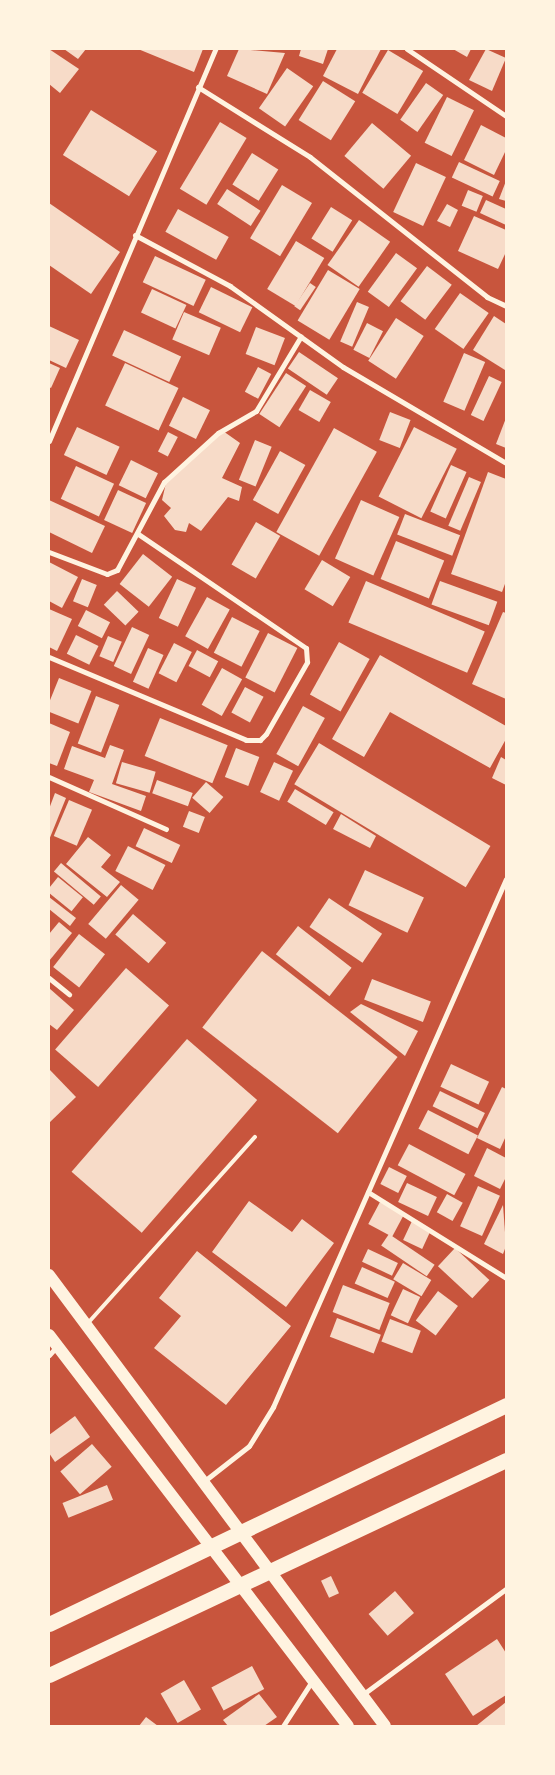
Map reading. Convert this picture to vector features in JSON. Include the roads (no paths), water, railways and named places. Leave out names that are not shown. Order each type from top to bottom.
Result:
[{"type":"highway","points":[[49,1624],[506,1405]]},
{"type":"highway","points":[[49,1675],[506,1460]]},
{"type":"main road","points":[[49,1275],[200,1484],[384,1726]]},
{"type":"main road","points":[[49,1335],[53,1351],[313,1679],[348,1726]]},
{"type":"street","points":[[49,441],[215,49]]},
{"type":"street","points":[[407,49],[506,116]]},
{"type":"street","points":[[198,87],[310,156],[487,297],[506,306]]},
{"type":"street","points":[[135,235],[230,286],[343,367],[506,463]]},
{"type":"street","points":[[49,552],[112,574],[171,474],[218,433],[263,403],[301,336]]},
{"type":"street","points":[[49,657],[253,741],[266,734],[307,662],[301,643],[224,596],[137,533]]},
{"type":"street","points":[[49,777],[166,829]]},
{"type":"street","points":[[200,1484],[249,1446],[274,1407],[506,880]]},
{"type":"street","points":[[49,978],[69,994]]},
{"type":"street","points":[[368,1192],[506,1278]]},
{"type":"street","points":[[362,1695],[506,1589]]},
{"type":"street","points":[[283,1726],[313,1679]]},
{"type":"lane","points":[[86,1324],[255,1137]]}]
